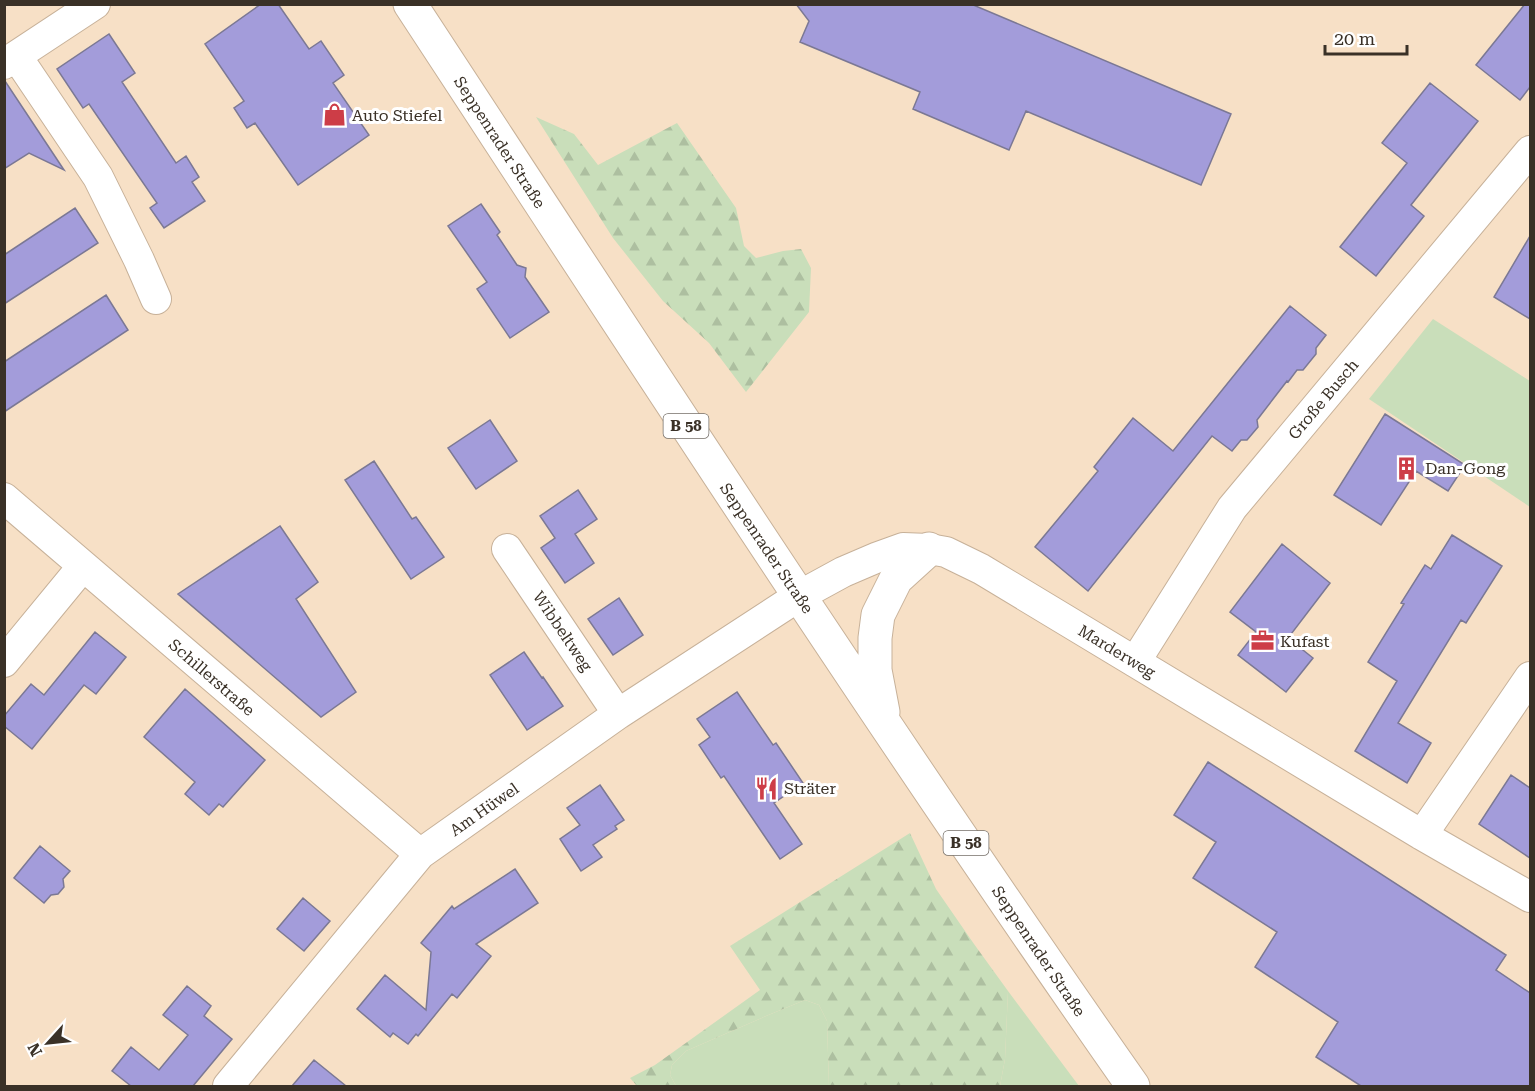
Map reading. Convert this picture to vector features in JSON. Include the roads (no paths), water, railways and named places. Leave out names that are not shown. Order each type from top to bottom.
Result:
[{"type":"main road","name":"Seppenrader Straße","points":[[410,4],[799,596],[1041,955],[1133,1086]]},
{"type":"main road","points":[[885,723],[875,670],[878,615],[896,579],[929,549]]},
{"type":"street","points":[[95,4],[11,61],[98,177],[156,298]]},
{"type":"street","name":"Große Busch","points":[[1135,662],[1232,508],[1530,151]]},
{"type":"street","name":"Schillerstraße","points":[[4,498],[420,854]]},
{"type":"street","name":"Marderweg","points":[[799,596],[843,572],[903,548],[946,552],[981,569],[1422,835],[1530,897]]},
{"type":"street","name":"Wibbeltweg","points":[[507,549],[618,714]]},
{"type":"street","points":[[4,662],[83,566]]},
{"type":"street","name":"Am Hüwel","points":[[228,1086],[420,854],[618,714],[799,596]]},
{"type":"street","points":[[1422,835],[1530,677]]},
{"type":"place","name":"Auto Stiefel","points":[[334,115]]},
{"type":"place","name":"Dan-Gong","points":[[1407,468]]},
{"type":"place","name":"Kufast","points":[[1262,641]]},
{"type":"place","name":"Sträter","points":[[766,788]]}]
